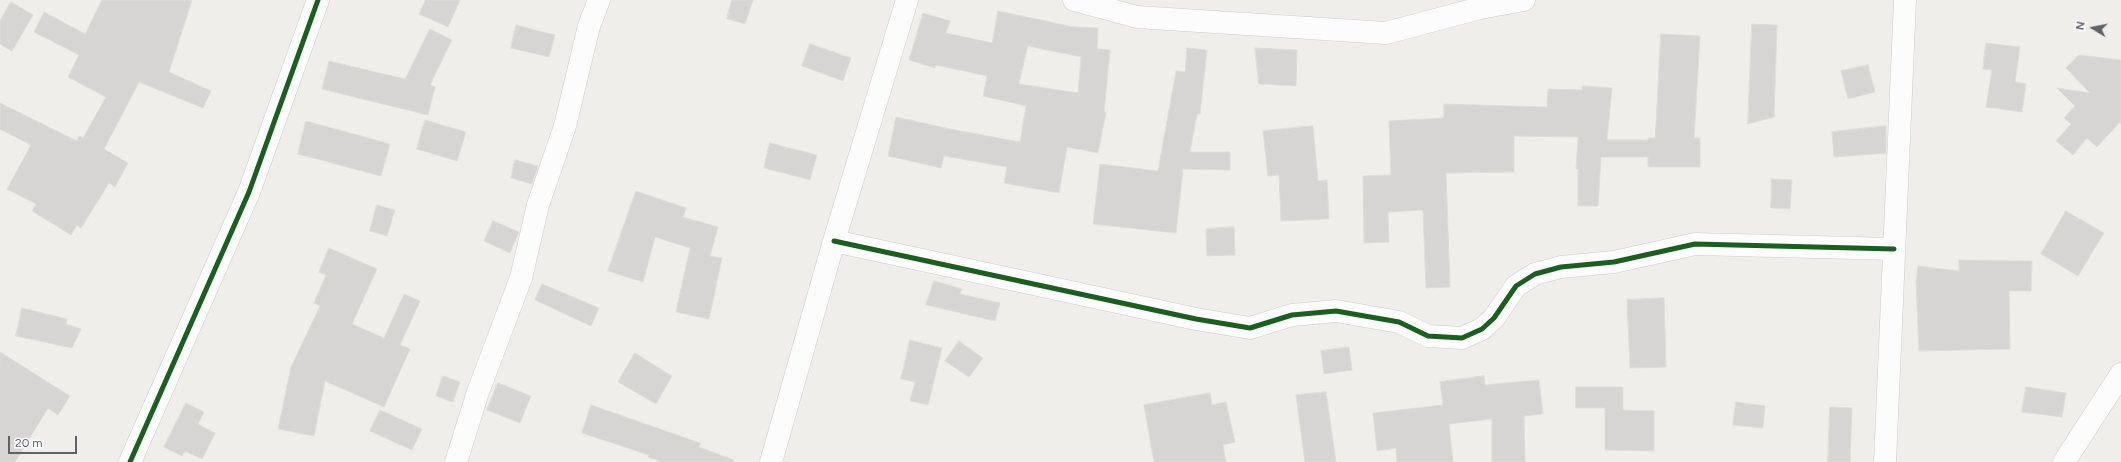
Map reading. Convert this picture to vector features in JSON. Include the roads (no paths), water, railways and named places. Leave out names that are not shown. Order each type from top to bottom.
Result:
[{"type":"street","points":[[130,462],[249,192],[318,0]]},
{"type":"street","points":[[456,462],[478,392],[521,278],[538,205],[565,126],[589,26],[599,0]]},
{"type":"street","points":[[771,462],[834,241],[907,0]]},
{"type":"street","points":[[1074,0],[1137,17],[1386,33],[1480,8],[1524,0]]},
{"type":"street","points":[[1885,462],[1905,0]]},
{"type":"street","points":[[834,241],[1188,317],[1250,328],[1292,315],[1336,311],[1399,322],[1428,336],[1462,338],[1482,329],[1494,318],[1516,286],[1535,274],[1562,267],[1614,262],[1695,244],[1894,249]]},
{"type":"street","points":[[2064,462],[2121,374]]}]
